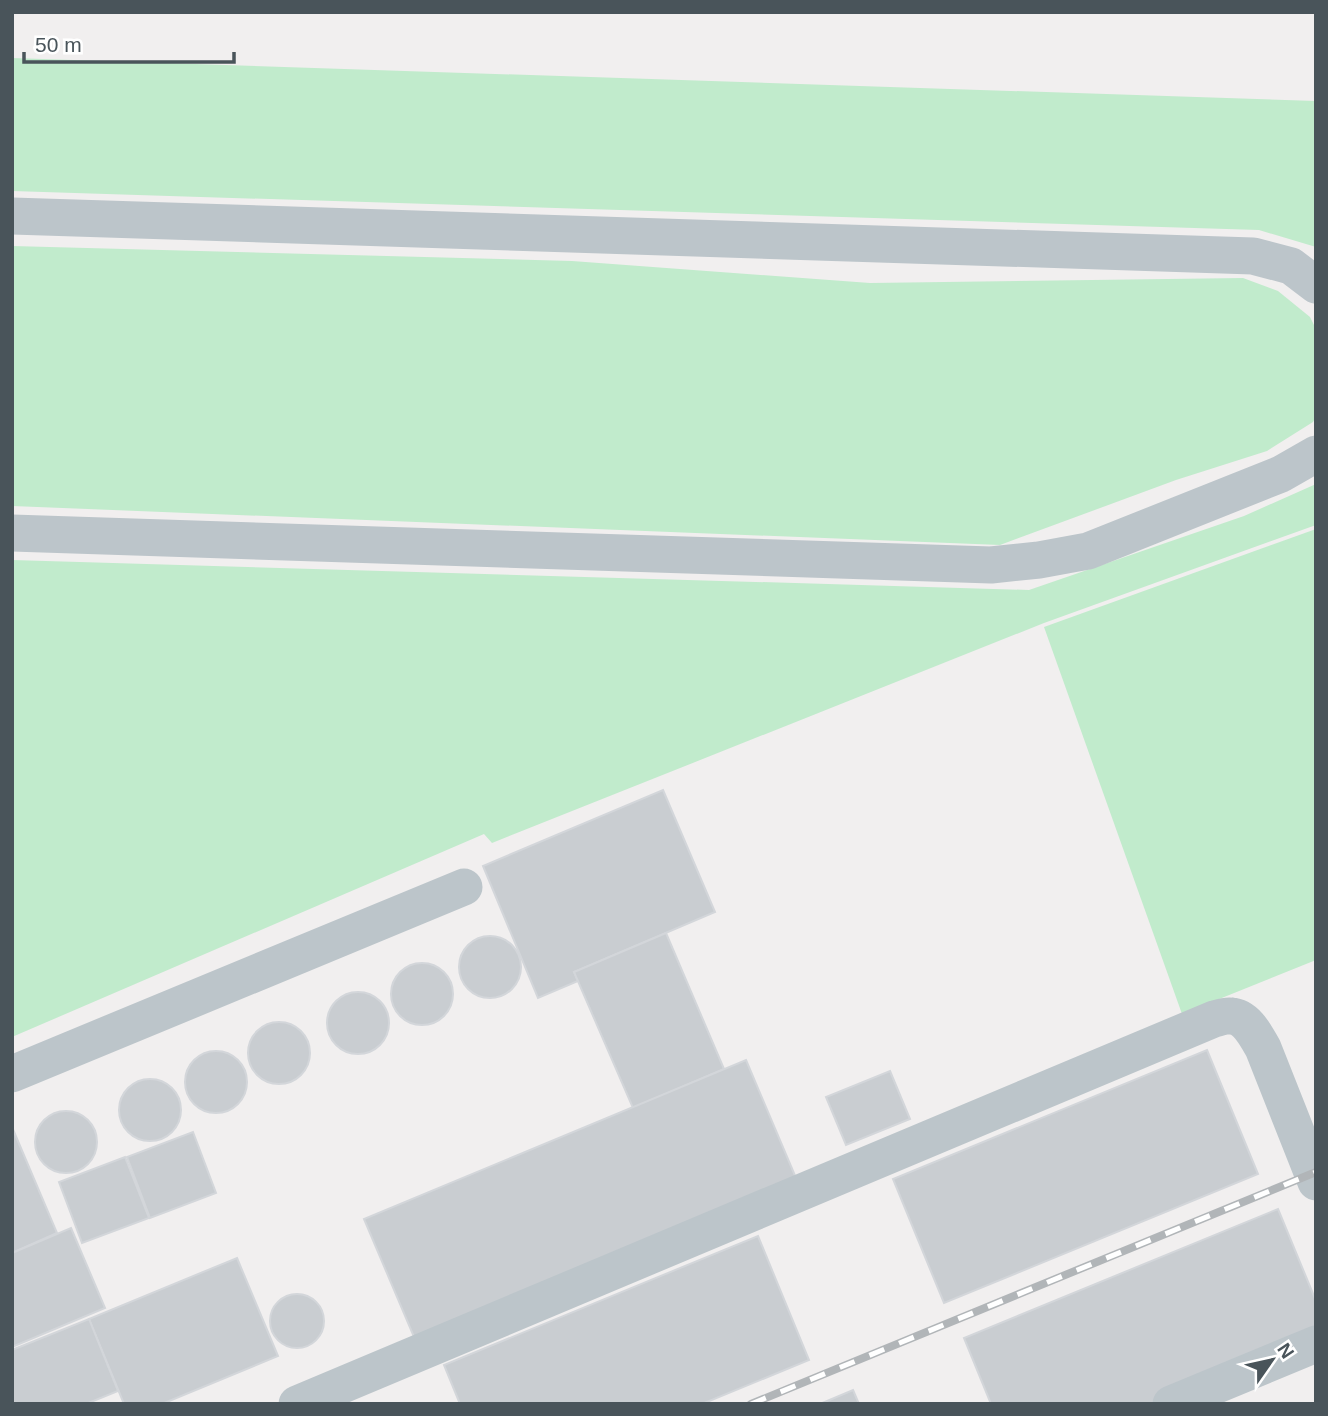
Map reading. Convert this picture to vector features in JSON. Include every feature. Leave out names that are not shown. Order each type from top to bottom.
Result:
[{"type":"lane","points":[[12,216],[1253,257],[1291,266],[1316,285]]},
{"type":"lane","points":[[12,533],[991,565],[1088,551],[1281,474],[1316,454]]},
{"type":"lane","points":[[12,1074],[464,887]]},
{"type":"lane","points":[[297,1404],[1214,1019],[1231,1016],[1245,1022],[1254,1032],[1263,1048],[1316,1182]]},
{"type":"lane","points":[[1171,1404],[1316,1344]]},
{"type":"green space","points":[[12,58],[1316,101],[1316,247],[1259,230],[12,191]]},
{"type":"green space","points":[[12,246],[572,261],[870,283],[1243,278],[1278,291],[1310,317],[1316,329],[1316,417],[1313,422],[1267,451],[1176,480],[1000,545],[12,506]]},
{"type":"green space","points":[[1316,484],[1316,525],[1044,623],[492,843],[484,834],[12,1037],[12,560],[1029,590],[1244,516]]},
{"type":"green space","points":[[1316,529],[1316,960],[1182,1014],[1044,627]]},
{"type":"building","points":[[663,790],[715,912],[574,972],[578,981],[538,998],[483,866]]},
{"type":"building","points":[[666,933],[724,1069],[633,1108],[574,972]]},
{"type":"building","points":[[490,936],[502,938],[512,945],[519,955],[519,979],[512,989],[502,996],[490,998],[478,996],[468,989],[461,979],[459,967],[461,955],[468,945],[478,938]]},
{"type":"building","points":[[422,963],[434,965],[444,972],[451,982],[451,1006],[444,1016],[434,1023],[422,1025],[410,1023],[400,1016],[393,1006],[391,994],[393,982],[400,972],[410,965]]},
{"type":"building","points":[[358,992],[370,994],[380,1001],[387,1011],[387,1035],[380,1045],[370,1052],[358,1054],[346,1052],[336,1045],[329,1035],[327,1023],[329,1011],[336,1001],[346,994]]},
{"type":"building","points":[[279,1022],[291,1024],[301,1031],[308,1041],[308,1065],[301,1075],[291,1082],[279,1084],[267,1082],[257,1075],[250,1065],[248,1053],[250,1041],[257,1031],[267,1024]]},
{"type":"building","points":[[1207,1050],[1258,1174],[944,1303],[893,1179]]},
{"type":"building","points":[[216,1051],[228,1053],[238,1060],[245,1070],[245,1094],[238,1104],[228,1111],[216,1113],[204,1111],[194,1104],[187,1094],[185,1082],[187,1070],[194,1060],[204,1053]]},
{"type":"building","points":[[746,1060],[796,1178],[414,1337],[364,1219]]},
{"type":"building","points":[[890,1071],[910,1119],[846,1145],[826,1097]]},
{"type":"building","points":[[150,1079],[162,1081],[172,1088],[179,1098],[179,1122],[172,1132],[162,1139],[150,1141],[138,1139],[128,1132],[121,1122],[119,1110],[121,1098],[128,1088],[138,1081]]},
{"type":"building","points":[[66,1111],[78,1113],[88,1120],[95,1130],[95,1154],[88,1164],[78,1171],[66,1173],[54,1171],[44,1164],[37,1154],[35,1142],[37,1130],[44,1120],[54,1113]]},
{"type":"building","points":[[12,1127],[57,1233],[12,1253]]},
{"type":"building","points":[[193,1132],[216,1193],[150,1218],[127,1157]]},
{"type":"building","points":[[125,1157],[149,1218],[82,1243],[59,1182]]},
{"type":"building","points":[[1278,1209],[1316,1301],[1316,1338],[1155,1404],[991,1404],[964,1338]]},
{"type":"building","points":[[71,1228],[105,1308],[12,1347],[12,1253]]},
{"type":"building","points":[[758,1236],[809,1360],[702,1404],[460,1404],[444,1365]]},
{"type":"building","points":[[237,1258],[278,1356],[162,1404],[124,1404],[89,1319]]},
{"type":"building","points":[[297,1294],[316,1302],[324,1321],[316,1340],[297,1348],[278,1340],[270,1321],[278,1302]]},
{"type":"building","points":[[89,1319],[118,1391],[86,1404],[12,1404],[12,1350]]},
{"type":"building","points":[[853,1390],[859,1404],[820,1404]]},
{"type":"railway","points":[[751,1404],[1316,1172]]}]
